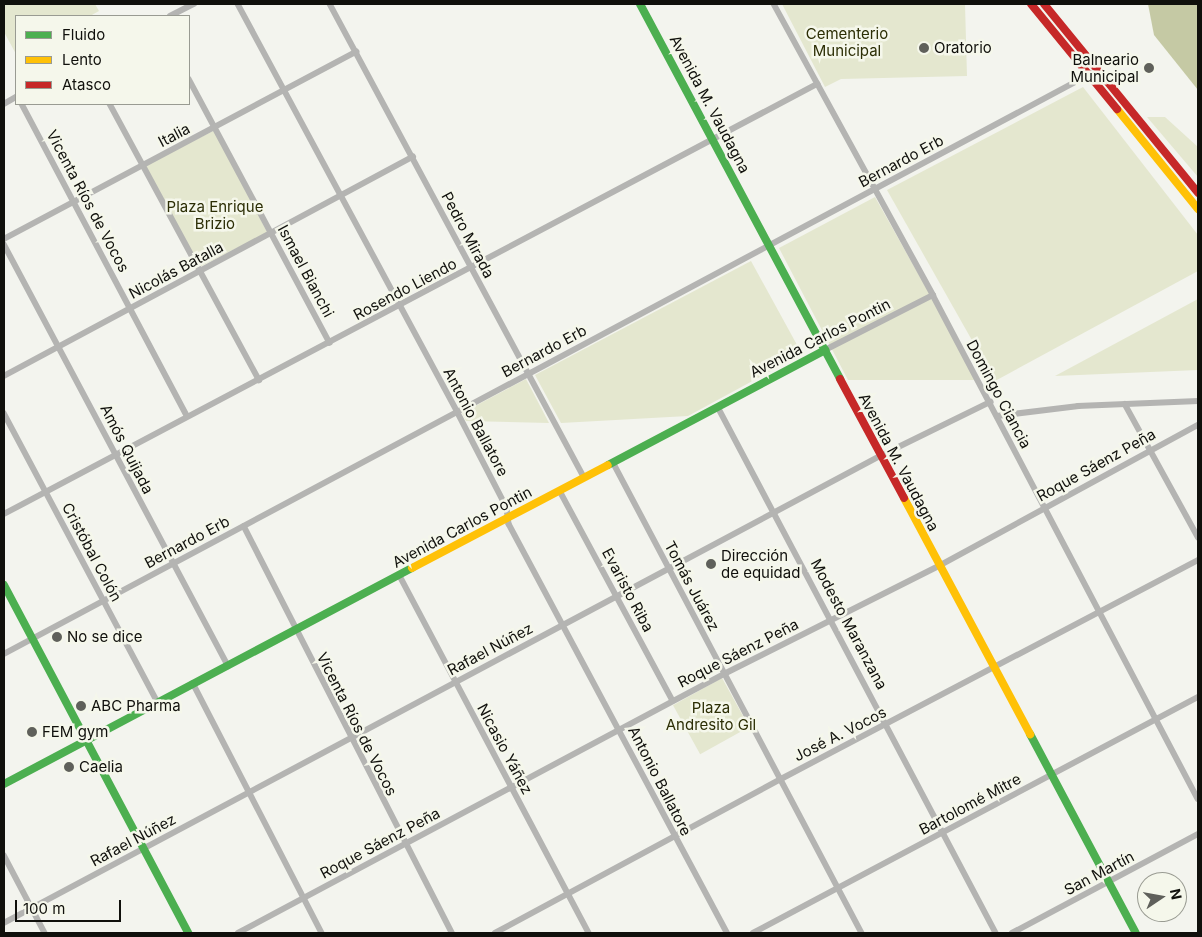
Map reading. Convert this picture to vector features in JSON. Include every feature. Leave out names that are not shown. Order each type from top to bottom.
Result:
[{"type":"main road","name":"Avenida M. Vaudagna","points":[[640,4],[770,244],[993,669],[1136,933]]},
{"type":"main road","points":[[1031,4],[1198,209]]},
{"type":"main road","points":[[1044,4],[1096,71],[1198,193]]},
{"type":"main road","name":"Avenida Carlos Pontin","points":[[4,784],[826,350]]},
{"type":"main road","points":[[4,585],[188,933]]},
{"type":"street","points":[[172,15],[194,4]]},
{"type":"street","name":"Antonio Ballatore","points":[[238,4],[457,411],[507,508],[508,518],[562,625],[620,730],[674,836],[727,933]]},
{"type":"street","name":"Pedro Mirada","points":[[330,4],[584,478]]},
{"type":"street","name":"Domingo Ciancia","points":[[774,4],[933,295],[1198,799]]},
{"type":"street","name":"Italia","points":[[4,240],[356,52]]},
{"type":"street","name":"Bernardo Erb","points":[[4,654],[1096,71]]},
{"type":"street","name":"Ismael Bianchi","points":[[190,81],[330,343]]},
{"type":"street","name":"Rosendo Liendo","points":[[4,514],[817,84]]},
{"type":"street","points":[[4,104],[15,98]]},
{"type":"street","name":"Vicenta Ríos de Vocos","points":[[23,105],[187,416]]},
{"type":"street","points":[[111,105],[259,380]]},
{"type":"street","name":"Nicolás Batalla","points":[[4,376],[412,157]]},
{"type":"street","name":"Amós Quijada","points":[[4,244],[116,454],[172,564],[228,666]]},
{"type":"street","name":"Avenida Carlos Pontin","points":[[826,350],[933,295]]},
{"type":"street","points":[[997,416],[1078,406],[1198,401]]},
{"type":"street","name":"Rafael Núñez","points":[[4,922],[880,456],[990,402]]},
{"type":"street","points":[[1125,404],[1151,448],[1198,537]]},
{"type":"street","name":"Modesto Maranzana","points":[[718,407],[776,512],[996,933]]},
{"type":"street","name":"Cristóbal Colón","points":[[4,413],[158,703]]},
{"type":"street","name":"Roque Sáenz Peña","points":[[238,933],[724,674],[939,566],[1151,448],[1198,425]]},
{"type":"street","name":"Tomás Juárez","points":[[612,462],[862,933]]},
{"type":"street","name":"Evaristo Riba","points":[[560,491],[673,701]]},
{"type":"street","name":"Vicenta Ríos de Vocos","points":[[244,526],[292,619],[295,631],[452,933]]},
{"type":"street","name":"José A. Vocos","points":[[495,933],[781,779],[1198,560]]},
{"type":"street","name":"Nicasio Yáñez","points":[[400,576],[589,933]]},
{"type":"street","points":[[193,683],[322,933]]},
{"type":"street","name":"Bartolomé Mitre","points":[[754,933],[1198,697]]},
{"type":"street","name":"San Martín","points":[[1012,933],[1198,834]]},
{"type":"street","points":[[4,855],[45,933]]},
{"type":"green space","points":[[4,4],[95,4],[99,11],[92,15],[15,15],[15,52],[4,32]]},
{"type":"green space","name":"Cementerio Municipal","points":[[782,4],[965,4],[967,76],[841,79],[825,87]]},
{"type":"green space","points":[[1083,87],[1198,235],[1198,271],[995,381],[887,190]]},
{"type":"green space","points":[[1147,117],[1165,117],[1198,147],[1198,177]]},
{"type":"green space","name":"Plaza Enrique Brizio","points":[[215,130],[267,232],[198,268],[146,165]]},
{"type":"green space","points":[[875,197],[978,380],[848,380],[779,248]]},
{"type":"green space","points":[[751,261],[802,354],[688,416],[561,423],[535,375]]},
{"type":"green space","points":[[1198,299],[1198,370],[1055,376]]},
{"type":"green space","points":[[526,379],[549,423],[466,421],[462,413]]},
{"type":"green space","name":"Plaza Andresito Gil","points":[[722,678],[749,727],[700,754],[673,705]]},
{"type":"shaded area","points":[[1148,4],[1198,4],[1198,90],[1154,35]]},
{"type":"traffic: fast","points":[[640,4],[840,379]]},
{"type":"traffic: fast","points":[[608,465],[825,350]]},
{"type":"traffic: fast","points":[[4,784],[412,568]]},
{"type":"traffic: fast","points":[[4,585],[188,933]]},
{"type":"traffic: fast","points":[[1030,734],[1136,933]]},
{"type":"traffic: slow","points":[[1117,109],[1198,209]]},
{"type":"traffic: slow","points":[[412,568],[608,465]]},
{"type":"traffic: slow","points":[[904,498],[1030,734]]},
{"type":"traffic: jam","points":[[1031,4],[1117,109]]},
{"type":"traffic: jam","points":[[1044,4],[1198,193]]},
{"type":"traffic: jam","points":[[840,379],[904,498]]},
{"type":"place","name":"Oratorio","points":[[924,48]]},
{"type":"place","name":"Balneario Municipal","points":[[1149,68]]},
{"type":"place","name":"Dirección de equidad","points":[[711,564]]},
{"type":"place","name":"No se dice","points":[[57,637]]},
{"type":"place","name":"ABC Pharma","points":[[81,706]]},
{"type":"place","name":"FEM gym","points":[[32,732]]},
{"type":"place","name":"Caelia","points":[[69,767]]}]
